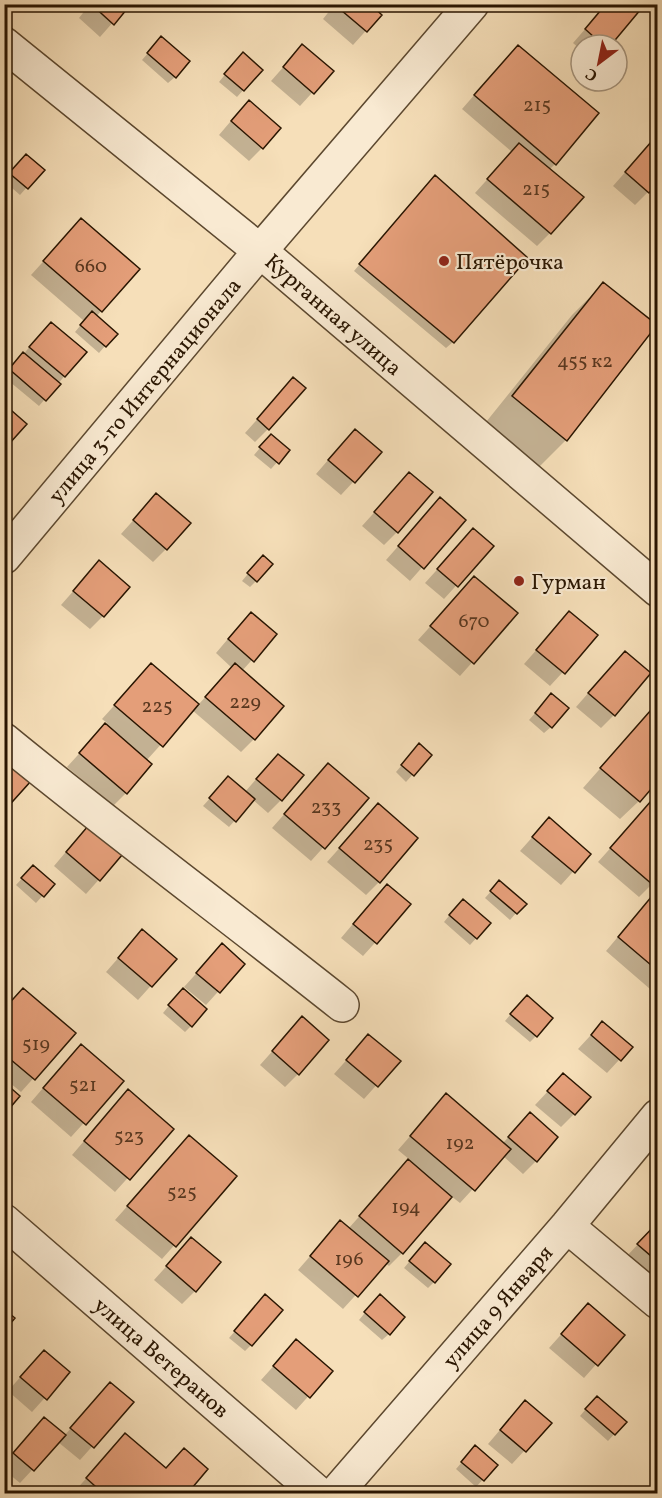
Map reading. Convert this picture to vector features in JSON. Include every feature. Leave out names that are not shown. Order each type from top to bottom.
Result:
[{"type":"street","name":"улица 3-го Интернационала","points":[[4,557],[260,250],[472,4]]},
{"type":"street","name":"Курганная улица","points":[[4,44],[260,250],[657,590]]},
{"type":"street","points":[[4,740],[73,797],[202,894],[342,1005]]},
{"type":"street","name":"улица 9 Января","points":[[335,1494],[567,1226],[657,1116]]},
{"type":"street","name":"улица Ветеранов","points":[[4,1221],[319,1494]]},
{"type":"street","points":[[567,1226],[657,1302]]},
{"type":"building","points":[[91,4],[131,4],[114,25]]},
{"type":"building","points":[[370,4],[382,15],[367,32],[335,5]]},
{"type":"building","points":[[606,4],[636,4],[641,9],[621,33],[590,33],[585,29]]},
{"type":"building","points":[[161,36],[190,61],[176,78],[147,53]]},
{"type":"building","points":[[302,44],[334,71],[314,94],[283,67]]},
{"type":"building","points":[[518,45],[569,88],[569,93],[575,93],[599,113],[556,165],[474,95]]},
{"type":"building","points":[[243,52],[263,70],[244,91],[224,74]]},
{"type":"building","points":[[249,100],[281,128],[263,149],[231,121]]},
{"type":"building","points":[[658,134],[658,183],[649,193],[625,172]]},
{"type":"building","points":[[519,143],[584,197],[551,234],[487,179]]},
{"type":"building","points":[[26,154],[45,170],[28,189],[9,173]]},
{"type":"building","name":"Пятёрочка","points":[[435,175],[528,258],[454,343],[359,264]]},
{"type":"building","points":[[81,218],[140,269],[102,312],[43,261]]},
{"type":"building","points":[[603,282],[657,325],[567,441],[512,396]]},
{"type":"building","points":[[92,311],[118,334],[106,347],[80,325]]},
{"type":"building","points":[[51,322],[87,352],[65,377],[29,347]]},
{"type":"building","points":[[23,352],[61,384],[46,401],[9,369]]},
{"type":"building","points":[[293,377],[306,388],[269,430],[257,419]]},
{"type":"building","points":[[4,404],[27,424],[9,444],[4,441]]},
{"type":"building","points":[[355,429],[382,452],[355,483],[328,460]]},
{"type":"building","points":[[271,434],[290,450],[279,464],[259,447]]},
{"type":"building","points":[[409,472],[433,492],[398,533],[374,512]]},
{"type":"building","points":[[156,493],[191,523],[167,550],[133,520]]},
{"type":"building","points":[[440,497],[466,520],[424,569],[398,546]]},
{"type":"building","points":[[473,528],[494,546],[458,587],[437,569]]},
{"type":"building","points":[[263,555],[273,564],[257,582],[247,573]]},
{"type":"building","points":[[99,560],[130,587],[104,617],[73,591]]},
{"type":"building","points":[[474,576],[518,613],[474,664],[430,626]]},
{"type":"building","points":[[569,611],[598,635],[565,674],[536,650]]},
{"type":"building","points":[[251,612],[277,634],[254,662],[228,639]]},
{"type":"building","points":[[625,651],[651,673],[615,716],[588,693]]},
{"type":"building","points":[[151,663],[199,704],[163,747],[114,705]]},
{"type":"building","points":[[235,663],[284,706],[255,740],[205,697]]},
{"type":"building","points":[[551,693],[569,708],[552,728],[535,713]]},
{"type":"building","points":[[658,702],[658,781],[640,802],[600,768]]},
{"type":"building","points":[[105,723],[152,764],[127,794],[79,753]]},
{"type":"building","points":[[419,743],[432,755],[414,776],[401,765]]},
{"type":"building","points":[[278,754],[304,775],[282,801],[256,779]]},
{"type":"building","points":[[4,758],[31,781],[4,811]]},
{"type":"building","points":[[328,763],[369,798],[325,849],[284,814]]},
{"type":"building","points":[[228,776],[255,799],[236,822],[209,798]]},
{"type":"building","points":[[658,793],[658,880],[653,885],[610,848]]},
{"type":"building","points":[[378,803],[418,838],[380,883],[339,848]]},
{"type":"building","points":[[549,817],[591,854],[575,873],[532,837]]},
{"type":"building","points":[[88,826],[122,855],[100,881],[66,852]]},
{"type":"building","points":[[33,865],[55,884],[44,897],[21,878]]},
{"type":"building","points":[[499,880],[527,904],[517,914],[490,891]]},
{"type":"building","points":[[387,884],[411,904],[377,944],[353,924]]},
{"type":"building","points":[[652,896],[658,901],[658,971],[618,937]]},
{"type":"building","points":[[463,899],[491,923],[477,939],[449,915]]},
{"type":"building","points":[[142,929],[177,959],[152,987],[118,958]]},
{"type":"building","points":[[222,943],[245,964],[220,993],[196,973]]},
{"type":"building","points":[[23,988],[76,1033],[35,1080],[4,1054],[4,1009]]},
{"type":"building","points":[[183,988],[207,1009],[192,1027],[168,1005]]},
{"type":"building","points":[[527,995],[553,1018],[537,1037],[510,1014]]},
{"type":"building","points":[[302,1016],[329,1040],[299,1075],[272,1051]]},
{"type":"building","points":[[602,1021],[633,1047],[621,1061],[591,1035]]},
{"type":"building","points":[[368,1034],[401,1061],[378,1087],[346,1060]]},
{"type":"building","points":[[81,1044],[124,1081],[86,1125],[43,1088]]},
{"type":"building","points":[[563,1073],[591,1097],[575,1115],[547,1091]]},
{"type":"building","points":[[4,1083],[20,1096],[4,1115]]},
{"type":"building","points":[[128,1089],[174,1129],[130,1180],[84,1141]]},
{"type":"building","points":[[446,1093],[511,1149],[475,1191],[410,1136]]},
{"type":"building","points":[[530,1112],[558,1137],[537,1162],[508,1137]]},
{"type":"building","points":[[189,1135],[237,1176],[176,1247],[127,1206]]},
{"type":"building","points":[[408,1159],[452,1197],[403,1254],[359,1216]]},
{"type":"building","points":[[340,1220],[389,1261],[358,1297],[310,1256]]},
{"type":"building","points":[[658,1222],[658,1262],[637,1244]]},
{"type":"building","points":[[191,1237],[221,1262],[196,1292],[166,1266]]},
{"type":"building","points":[[425,1242],[451,1264],[435,1283],[409,1261]]},
{"type":"building","points":[[265,1294],[283,1310],[252,1346],[234,1331]]},
{"type":"building","points":[[380,1294],[405,1317],[390,1335],[364,1312]]},
{"type":"building","points":[[588,1303],[625,1335],[598,1366],[561,1334]]},
{"type":"building","points":[[4,1309],[15,1318],[4,1331]]},
{"type":"building","points":[[296,1339],[333,1371],[310,1398],[273,1366]]},
{"type":"building","points":[[44,1350],[70,1372],[47,1400],[20,1377]]},
{"type":"building","points":[[110,1382],[134,1402],[94,1448],[70,1428]]},
{"type":"building","points":[[597,1396],[627,1422],[615,1435],[585,1409]]},
{"type":"building","points":[[525,1400],[552,1423],[526,1452],[500,1430]]},
{"type":"building","points":[[44,1417],[66,1435],[34,1471],[13,1453]]},
{"type":"building","points":[[125,1433],[166,1468],[184,1448],[208,1469],[187,1494],[104,1494],[86,1478]]},
{"type":"building","points":[[475,1445],[498,1465],[484,1481],[461,1462]]},
{"type":"place","name":"Пятёрочка","points":[[444,261]]},
{"type":"place","name":"Гурман","points":[[519,581]]}]
